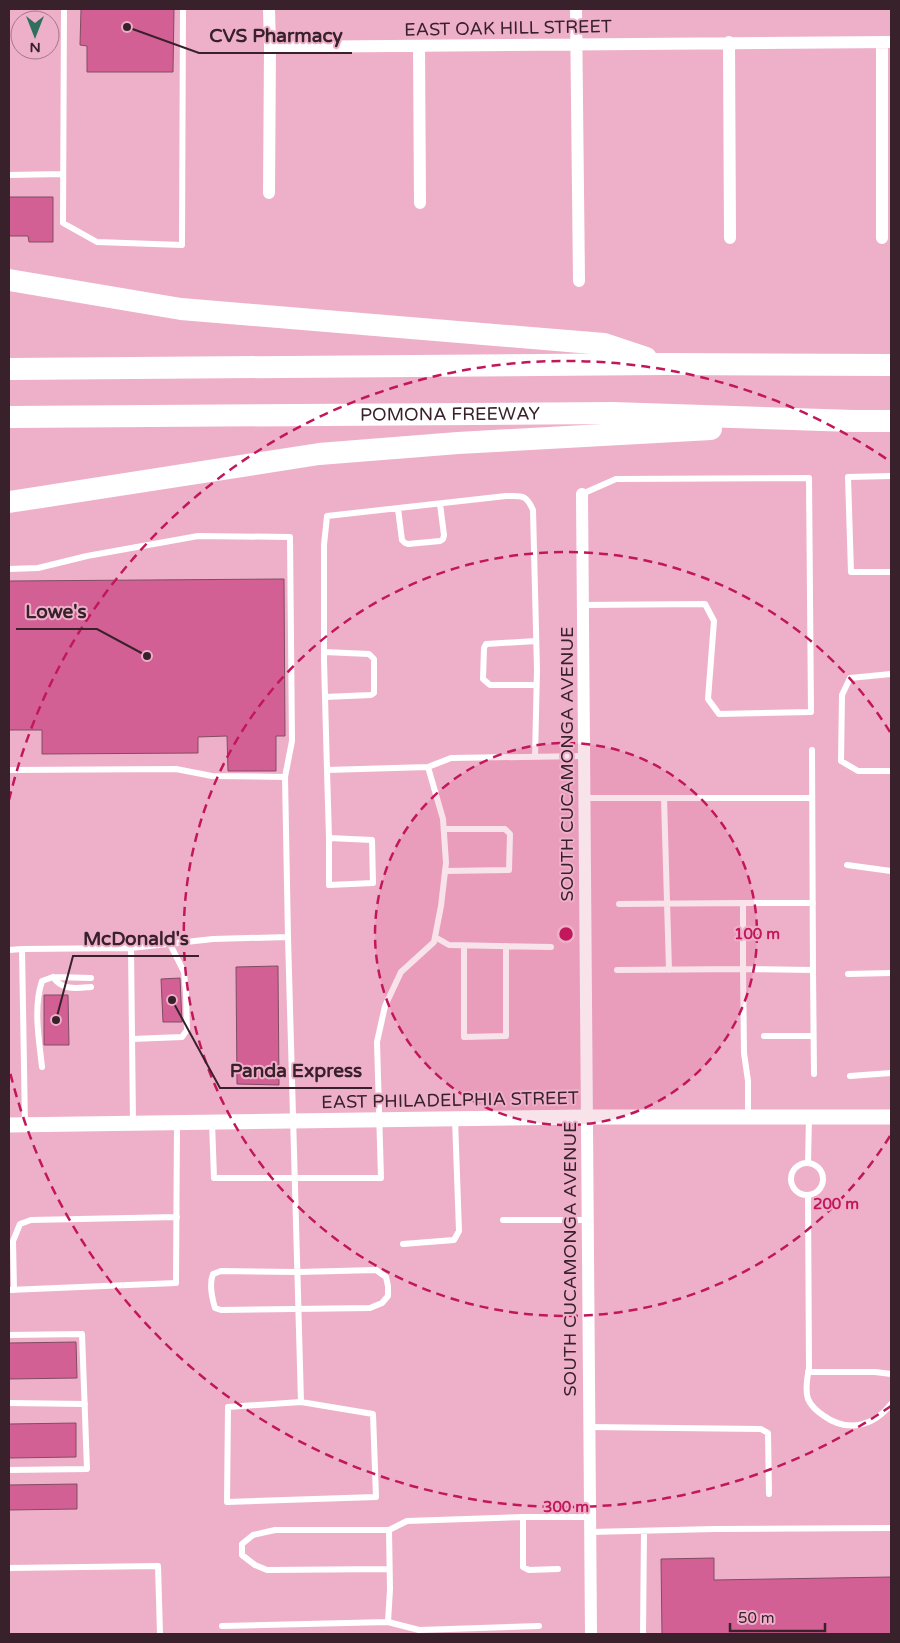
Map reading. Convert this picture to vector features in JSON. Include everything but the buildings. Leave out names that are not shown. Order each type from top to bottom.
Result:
[{"type":"highway","points":[[9,280],[181,309],[604,344],[664,364]]},
{"type":"highway","points":[[9,369],[664,364],[891,365]]},
{"type":"highway","name":"POMONA FREEWAY","points":[[9,417],[612,412],[891,421]]},
{"type":"highway","points":[[9,502],[319,454],[458,443],[853,421]]},
{"type":"street","points":[[269,193],[270,9]]},
{"type":"street","points":[[576,9],[578,281]]},
{"type":"street","points":[[729,42],[730,238]]},
{"type":"street","points":[[882,238],[887,42]]},
{"type":"street","name":"EAST OAK HILL STREET","points":[[270,47],[887,42]]},
{"type":"street","points":[[419,46],[420,203]]},
{"type":"street","name":"SOUTH CUCAMONGA AVENUE","points":[[582,494],[591,1634]]},
{"type":"street","name":"EAST PHILADELPHIA STREET","points":[[9,1125],[587,1117],[891,1116]]},
{"type":"lane","points":[[64,9],[63,223],[97,242],[182,245],[183,9]]},
{"type":"lane","points":[[9,175],[63,174]]},
{"type":"lane","points":[[891,476],[848,477],[851,572],[891,572]]},
{"type":"lane","points":[[582,494],[616,479],[809,478],[811,712],[719,714],[708,699],[714,621],[706,604],[583,605]]},
{"type":"lane","points":[[329,838],[372,840],[373,883],[329,884],[324,652],[324,545],[327,516],[514,496],[528,499],[533,510],[536,641],[535,757]]},
{"type":"lane","points":[[398,509],[402,540],[408,544],[416,544],[443,539],[440,504]]},
{"type":"lane","points":[[9,569],[38,568],[87,556],[198,536],[290,536],[292,741],[286,777],[288,937],[301,1402]]},
{"type":"lane","points":[[536,641],[486,644],[484,648],[483,679],[490,685],[536,685]]},
{"type":"lane","points":[[324,652],[369,654],[374,659],[374,693],[371,695],[325,697]]},
{"type":"lane","points":[[891,674],[850,678],[842,694],[841,761],[858,771],[891,771]]},
{"type":"lane","points":[[812,750],[814,1074]]},
{"type":"lane","points":[[327,770],[428,767],[451,758],[584,756]]},
{"type":"lane","points":[[212,1122],[214,1178],[381,1178],[377,1042],[385,1006],[402,972],[434,942],[441,906],[446,863],[443,819],[428,767]]},
{"type":"lane","points":[[9,770],[176,769],[212,776],[286,777]]},
{"type":"lane","points":[[584,798],[812,798]]},
{"type":"lane","points":[[664,798],[669,970]]},
{"type":"lane","points":[[444,829],[505,829],[510,834],[509,870],[445,871]]},
{"type":"lane","points":[[847,865],[891,871]]},
{"type":"lane","points":[[742,902],[744,1054],[748,1082],[748,1117]]},
{"type":"lane","points":[[620,904],[813,902]]},
{"type":"lane","points":[[9,950],[131,948],[214,939],[288,937]]},
{"type":"lane","points":[[435,937],[449,945],[551,947]]},
{"type":"lane","points":[[132,1039],[182,1037],[187,1030],[184,972],[170,944]]},
{"type":"lane","points":[[464,946],[464,1036],[506,1036],[506,946]]},
{"type":"lane","points":[[131,948],[133,1123]]},
{"type":"lane","points":[[22,949],[25,1124]]},
{"type":"lane","points":[[617,970],[813,970]]},
{"type":"lane","points":[[848,974],[891,973]]},
{"type":"lane","points":[[42,1067],[37,1014],[38,991],[42,981],[53,977],[91,978]]},
{"type":"lane","points":[[53,977],[62,986],[70,988],[92,987]]},
{"type":"lane","points":[[764,1036],[813,1036]]},
{"type":"lane","points":[[850,1076],[891,1073]]},
{"type":"lane","points":[[808,1163],[810,1117]]},
{"type":"lane","points":[[403,1244],[454,1240],[457,1237],[459,1231],[455,1119]]},
{"type":"lane","points":[[177,1217],[31,1220],[20,1224],[13,1241],[11,1290],[176,1283],[177,1217],[178,1123]]},
{"type":"lane","points":[[808,1163],[813,1164],[821,1171],[823,1180],[819,1190],[808,1194],[800,1193],[796,1190],[791,1180],[794,1170],[798,1166],[808,1163]]},
{"type":"lane","points":[[808,1194],[808,1372],[806,1383],[808,1399],[818,1412],[832,1422],[847,1426],[863,1424],[882,1415],[891,1404]]},
{"type":"lane","points":[[503,1220],[587,1220]]},
{"type":"lane","points":[[376,1270],[386,1277],[388,1296],[382,1303],[370,1308],[298,1309],[215,1308],[212,1300],[211,1278],[213,1274],[221,1272],[376,1270]]},
{"type":"lane","points":[[9,1335],[82,1334],[87,1469],[9,1470]]},
{"type":"lane","points":[[808,1372],[875,1372],[891,1374]]},
{"type":"lane","points":[[301,1402],[373,1414],[376,1497],[227,1502],[228,1407],[301,1402]]},
{"type":"lane","points":[[9,1403],[85,1404]]},
{"type":"lane","points":[[589,1427],[761,1429],[768,1434],[769,1494]]},
{"type":"lane","points":[[523,1518],[523,1567],[529,1570],[558,1569]]},
{"type":"lane","points":[[389,1569],[267,1570],[255,1565],[242,1554],[242,1544],[253,1535],[275,1530],[390,1530],[407,1522],[590,1518]]},
{"type":"lane","points":[[590,1532],[891,1528]]},
{"type":"lane","points":[[388,1622],[390,1530]]},
{"type":"lane","points":[[644,1531],[644,1634]]},
{"type":"lane","points":[[9,1568],[158,1566],[160,1634]]},
{"type":"lane","points":[[222,1626],[388,1622],[419,1630],[539,1626]]},
{"type":"place","name":"CVS Pharmacy","points":[[127,27]]},
{"type":"place","name":"Lowe's","points":[[147,656]]},
{"type":"place","name":"Panda Express","points":[[172,1000]]},
{"type":"place","name":"McDonald's","points":[[56,1020]]}]
